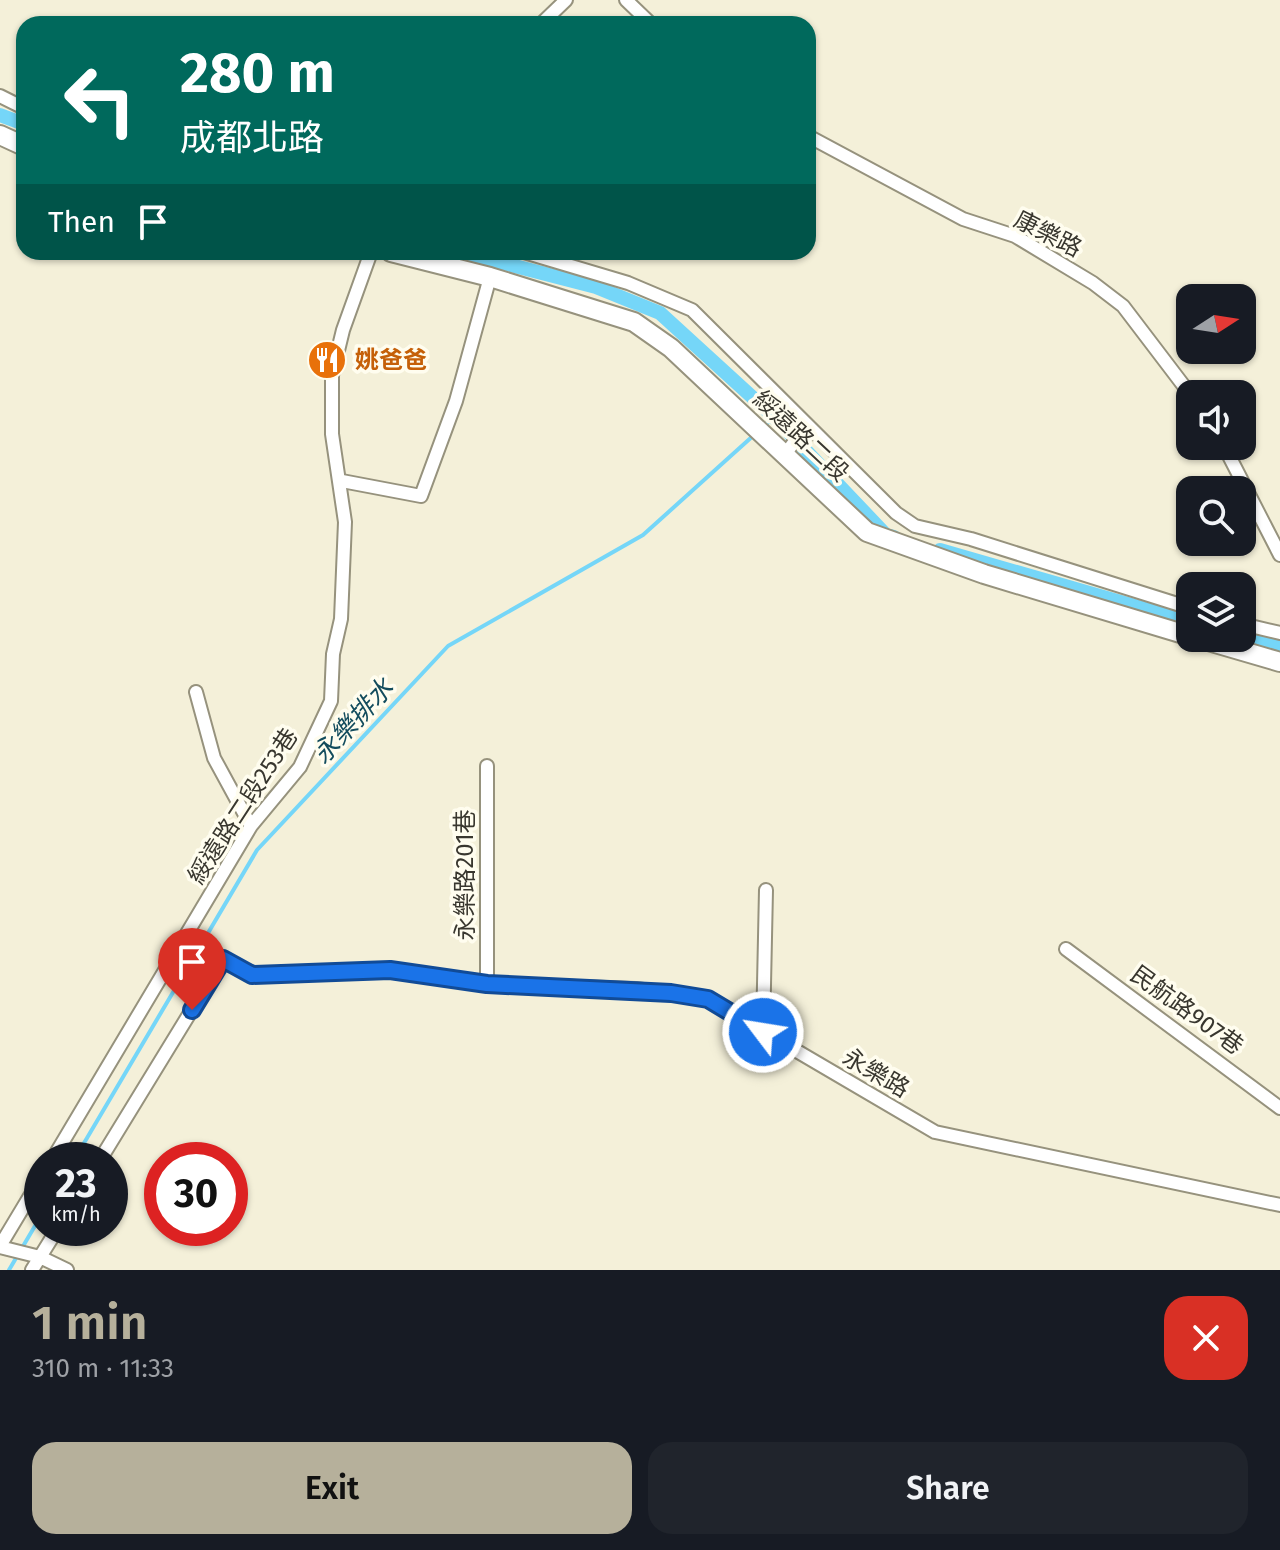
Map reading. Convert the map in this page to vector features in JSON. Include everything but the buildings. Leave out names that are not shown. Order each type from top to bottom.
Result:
[{"type":"street","points":[[549,16],[566,0]]},
{"type":"street","points":[[626,0],[643,16]]},
{"type":"street","name":"康樂路","points":[[816,140],[963,219],[1015,236],[1093,283],[1123,306],[1179,380]]},
{"type":"street","name":"綏遠路二段253巷","points":[[63,1142],[251,826],[300,767],[331,701],[344,574],[345,522],[342,481],[332,434],[332,375],[343,330],[368,260]]},
{"type":"street","name":"綏遠路二段","points":[[423,260],[490,277],[634,322],[671,348],[867,532],[984,574],[1176,632]]},
{"type":"street","name":"綏遠路二段","points":[[551,260],[628,283],[692,310],[896,513],[915,526],[971,539],[1176,604]]},
{"type":"street","points":[[342,481],[421,496],[456,401],[490,277]]},
{"type":"street","points":[[782,449],[807,425]]},
{"type":"street","points":[[1231,460],[1280,555]]},
{"type":"street","points":[[1256,627],[1280,633]]},
{"type":"street","points":[[1246,652],[1280,662]]},
{"type":"street","points":[[196,692],[214,758],[251,826]]},
{"type":"street","name":"永樂路201巷","points":[[487,766],[487,984]]},
{"type":"street","points":[[763,1032],[766,890]]},
{"type":"street","name":"民航路907巷","points":[[1066,949],[1280,1108]]},
{"type":"street","name":"永樂路","points":[[111,1142],[223,959],[252,975],[390,970],[487,984],[671,993],[708,999],[935,1132],[1280,1205]]},
{"type":"street","points":[[24,1209],[3,1248],[35,1256],[67,1270]]},
{"type":"street","points":[[32,1270],[35,1256],[43,1246]]},
{"type":"waterway","points":[[0,115],[16,121]]},
{"type":"waterway","points":[[492,260],[596,287],[660,313],[774,417],[886,535],[894,537]]},
{"type":"waterway","name":"永樂排水","points":[[764,426],[774,417]]},
{"type":"waterway","name":"永樂排水","points":[[85,1142],[257,850],[448,646],[643,535],[754,435]]},
{"type":"waterway","points":[[940,550],[1176,618]]},
{"type":"waterway","points":[[1256,641],[1280,647]]},
{"type":"waterway","name":"永樂排水","points":[[9,1270],[24,1245]]},
{"type":"place","name":"姚爸爸","points":[[327,360]]},
{"type":"route","points":[[192,1010],[223,959],[252,975],[390,970],[487,984],[671,993],[708,999],[763,1032]]}]
